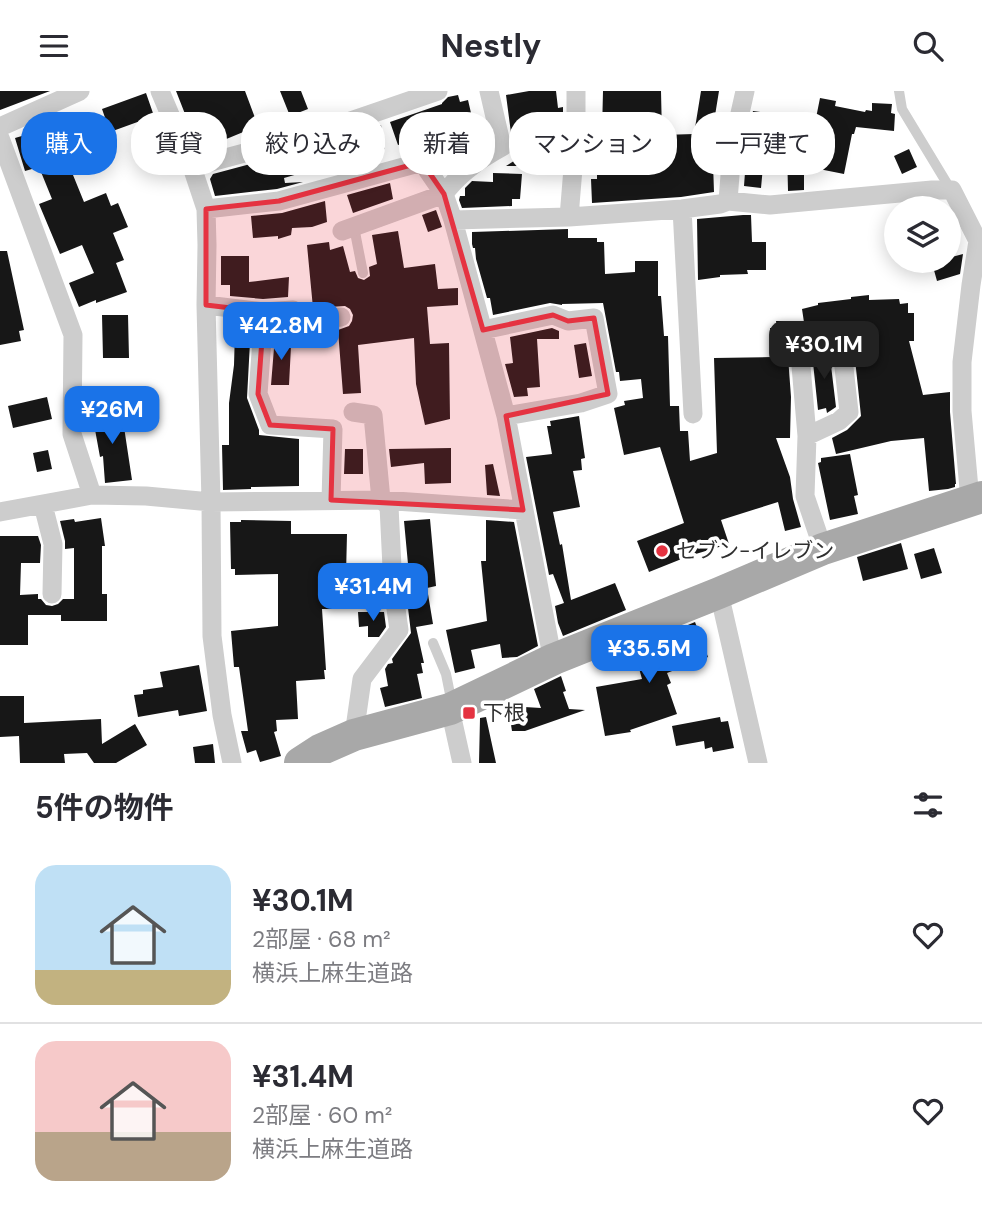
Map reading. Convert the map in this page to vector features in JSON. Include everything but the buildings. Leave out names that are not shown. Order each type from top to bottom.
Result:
[{"type":"main road","points":[[300,763],[320,750],[354,735],[451,709],[554,659],[822,549],[976,498]]},
{"type":"street","points":[[0,127],[80,91]]},
{"type":"street","points":[[160,91],[169,112]]},
{"type":"street","points":[[227,158],[304,137],[438,91]]},
{"type":"street","points":[[348,229],[444,194],[476,162],[502,146],[489,91]]},
{"type":"street","points":[[569,217],[576,132],[576,91]]},
{"type":"street","points":[[728,201],[732,149],[745,91]]},
{"type":"street","points":[[0,138],[73,335],[72,434],[92,495]]},
{"type":"street","points":[[205,209],[279,201],[422,162],[444,194],[453,220],[506,416],[554,659]]},
{"type":"street","points":[[194,175],[205,209],[207,245],[212,636],[222,715],[232,763]]},
{"type":"street","points":[[453,220],[569,217],[682,209],[728,201],[771,205],[952,190],[980,241],[976,285],[962,362],[962,411],[976,498]]},
{"type":"street","points":[[682,209],[692,414]]},
{"type":"street","points":[[206,305],[264,312],[293,310],[307,321],[341,317]]},
{"type":"street","points":[[264,312],[258,394],[270,425],[333,429],[331,500]]},
{"type":"street","points":[[483,330],[553,315],[568,321],[594,318],[608,394],[581,403],[506,416]]},
{"type":"street","points":[[807,436],[839,421],[849,412],[841,341],[831,336],[799,343],[807,436],[805,496],[822,549]]},
{"type":"street","points":[[353,412],[373,415],[381,500],[389,506],[393,588],[399,630],[362,679],[354,735]]},
{"type":"street","points":[[0,513],[92,495],[146,496],[211,502],[381,500],[523,510]]},
{"type":"street","points":[[43,505],[53,544],[52,594]]},
{"type":"street","points":[[719,593],[758,763]]},
{"type":"street","points":[[451,709],[462,763]]},
{"type":"lane","points":[[899,91],[902,109],[952,190]]},
{"type":"lane","points":[[348,229],[363,273]]},
{"type":"lane","points":[[433,643],[446,674],[451,709]]},
{"type":"highlighted area","points":[[422,162],[444,194],[483,330],[553,315],[568,321],[594,318],[608,394],[506,416],[523,510],[331,500],[333,429],[270,425],[258,394],[264,312],[206,305],[206,209],[279,201]]},
{"type":"place","name":"セブン-イレブン","points":[[662,551]]},
{"type":"place","name":"下根","points":[[469,713]]}]
